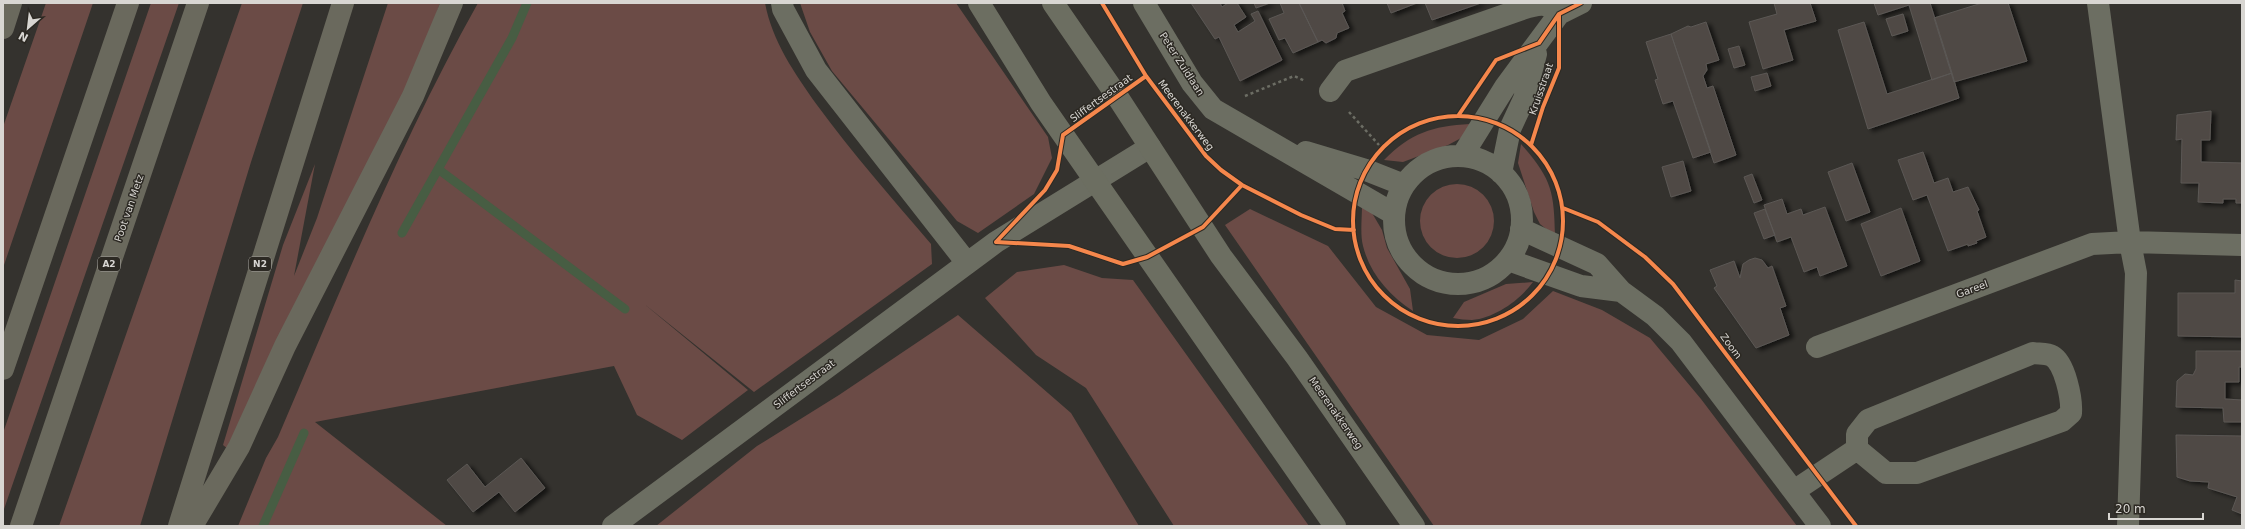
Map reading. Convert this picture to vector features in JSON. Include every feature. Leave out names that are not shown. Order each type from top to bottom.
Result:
[{"type":"highway","points":[[3,28],[11,3]]},
{"type":"highway","points":[[3,369],[128,3]]},
{"type":"highway","name":"Poot van Metz","points":[[21,526],[198,3]]},
{"type":"highway","name":"N2","points":[[179,526],[343,3]]},
{"type":"highway","points":[[192,526],[239,447],[288,339],[412,96],[452,3]]},
{"type":"main road","points":[[979,3],[1041,103],[1096,180],[1146,257],[1335,526]]},
{"type":"main road","name":"Meerenakkerweg","points":[[1053,3],[1221,256],[1298,358],[1414,526]]},
{"type":"street","points":[[782,3],[783,9],[816,70],[967,263]]},
{"type":"street","name":"Peter Zuidlaan","points":[[1144,3],[1192,83],[1213,109],[1394,214]]},
{"type":"street","points":[[1330,91],[1345,71],[1522,8],[1538,3],[1545,4],[1553,7],[1559,14]]},
{"type":"street","name":"Kruisstraat","points":[[1462,156],[1505,87],[1559,14],[1581,3]]},
{"type":"street","points":[[2098,3],[2130,242],[2136,273],[2128,526]]},
{"type":"street","name":"Kruisstraat","points":[[1501,173],[1510,129],[1524,99],[1539,43]]},
{"type":"street","name":"Peter Zuidlaan","points":[[1270,141],[1366,170],[1404,185]]},
{"type":"street","name":"Sliffertsestraat","points":[[613,526],[996,242],[1150,147]]},
{"type":"street","points":[[1462,156],[1483,161],[1501,173],[1511,184],[1518,198],[1521,213],[1521,229],[1516,245],[1508,260],[1493,274],[1474,282],[1454,284],[1434,279],[1416,269],[1403,253],[1395,234],[1394,214],[1397,199],[1404,185],[1420,169],[1440,159],[1462,156]]},
{"type":"street","points":[[1521,229],[1597,264],[1621,291],[1655,316],[1681,342],[1820,526]]},
{"type":"street","name":"Gareel","points":[[1817,347],[2092,244],[2130,242],[2242,245]]},
{"type":"street","points":[[1508,260],[1580,286],[1621,291]]},
{"type":"street","points":[[2033,353],[2051,355],[2060,363],[2072,401],[2071,413],[2062,421],[1917,473],[1886,473],[1857,449],[1857,434],[1868,420],[2033,353]]},
{"type":"street","points":[[1794,491],[1857,449]]},
{"type":"path","points":[[1213,109],[1294,76],[1330,91],[1382,148],[1366,170]]},
{"type":"shaded area","points":[[46,3],[93,3],[3,268],[3,127]]},
{"type":"shaded area","points":[[151,3],[179,3],[3,512],[3,433]]},
{"type":"shaded area","points":[[242,3],[303,3],[251,162],[140,526],[59,526]]},
{"type":"shaded area","points":[[388,3],[440,3],[414,76],[228,449],[223,445],[283,245],[315,164],[294,276],[317,218]]},
{"type":"shaded area","points":[[478,3],[765,3],[773,31],[785,57],[817,105],[844,140],[931,244],[932,264],[754,392],[643,303],[748,390],[682,440],[637,415],[614,366],[315,422],[447,526],[238,526],[266,458],[278,437],[372,217],[423,109]]},
{"type":"shaded area","points":[[800,3],[956,3],[1048,137],[1052,158],[1034,194],[978,233],[957,221],[832,71],[810,32]]},
{"type":"shaded area","points":[[1470,124],[1463,137],[1448,145],[1403,162],[1384,160],[1403,143],[1413,137],[1433,129]]},
{"type":"shaded area","points":[[1521,144],[1539,167],[1549,186],[1554,208],[1555,236],[1540,224],[1534,212],[1518,163]]},
{"type":"shaded area","points":[[1457,184],[1471,187],[1483,195],[1491,207],[1494,221],[1491,235],[1483,247],[1471,255],[1457,258],[1443,255],[1431,247],[1423,235],[1420,221],[1423,207],[1431,195],[1443,187]]},
{"type":"shaded area","points":[[1362,205],[1372,213],[1382,230],[1387,248],[1410,289],[1413,311],[1388,291],[1370,266],[1362,241]]},
{"type":"shaded area","points":[[1250,209],[1328,246],[1376,307],[1427,335],[1479,340],[1523,319],[1553,291],[1602,310],[1650,338],[1701,399],[1797,526],[1434,526],[1225,225]]},
{"type":"shaded area","points":[[1064,265],[1102,278],[1133,280],[1309,526],[1174,526],[1086,388],[1036,355],[985,298],[1017,272]]},
{"type":"shaded area","points":[[1533,282],[1528,289],[1514,301],[1498,312],[1481,319],[1472,320],[1453,318],[1464,302],[1506,284]]},
{"type":"shaded area","points":[[958,315],[1071,413],[1139,526],[656,526],[757,446],[839,395]]},
{"type":"building","points":[[1191,3],[1220,3],[1222,7],[1228,3],[1237,3],[1246,17],[1234,25],[1238,32],[1255,21],[1251,14],[1258,11],[1282,60],[1240,81],[1219,37],[1215,39]]},
{"type":"building","points":[[1254,3],[1270,3],[1256,8]]},
{"type":"building","points":[[1280,3],[1299,3],[1318,42],[1293,53],[1285,38],[1279,40],[1269,19],[1284,13]]},
{"type":"building","points":[[1299,3],[1342,3],[1345,11],[1342,13],[1349,28],[1337,33],[1336,38],[1326,43],[1322,40],[1318,42]]},
{"type":"building","points":[[1387,3],[1417,3],[1391,13]]},
{"type":"building","points":[[1425,3],[1481,3],[1432,20]]},
{"type":"building","points":[[1774,3],[1810,3],[1816,21],[1784,30],[1793,60],[1763,69],[1749,22],[1777,14]]},
{"type":"building","points":[[1874,3],[1930,3],[1952,73],[1932,80],[1909,5],[1878,15]]},
{"type":"building","points":[[1982,3],[2008,3],[2027,61],[1954,82],[1934,18]]},
{"type":"building","points":[[1903,14],[1908,31],[1892,36],[1886,19]]},
{"type":"building","points":[[1706,22],[1719,60],[1706,64],[1707,70],[1703,76],[1707,88],[1713,86],[1736,155],[1714,163],[1671,34],[1688,26],[1691,27]]},
{"type":"building","points":[[1864,22],[1887,94],[1952,73],[1959,98],[1868,129],[1838,30]]},
{"type":"building","points":[[1671,34],[1711,152],[1693,158],[1673,101],[1663,104],[1655,80],[1658,79],[1646,42]]},
{"type":"building","points":[[1739,46],[1745,65],[1734,68],[1728,49]]},
{"type":"building","points":[[1767,73],[1771,86],[1755,91],[1751,77]]},
{"type":"building","points":[[2211,111],[2210,140],[2201,140],[2201,162],[2242,163],[2242,203],[2236,203],[2236,199],[2223,199],[2223,203],[2198,202],[2199,183],[2181,183],[2182,139],[2176,140],[2177,115]]},
{"type":"building","points":[[1923,152],[1934,183],[1948,178],[1953,192],[1968,187],[1979,210],[1977,211],[1986,237],[1976,241],[1977,243],[1968,246],[1968,244],[1948,251],[1927,195],[1913,200],[1898,160]]},
{"type":"building","points":[[1683,161],[1691,191],[1671,197],[1662,167]]},
{"type":"building","points":[[1852,163],[1870,212],[1846,221],[1828,172]]},
{"type":"building","points":[[1752,174],[1762,200],[1754,203],[1744,177]]},
{"type":"building","points":[[1782,199],[1787,214],[1801,209],[1803,215],[1825,207],[1847,266],[1820,276],[1817,267],[1804,272],[1791,237],[1777,242],[1764,205]]},
{"type":"building","points":[[1901,208],[1920,261],[1881,276],[1861,224]]},
{"type":"building","points":[[1765,209],[1775,235],[1764,239],[1754,213]]},
{"type":"building","points":[[1755,258],[1762,260],[1768,268],[1772,266],[1786,306],[1780,308],[1789,335],[1756,348],[1714,288],[1717,286],[1710,270],[1734,261],[1740,278],[1743,264]]},
{"type":"building","points":[[2235,280],[2242,281],[2242,337],[2178,336],[2178,293],[2235,293]]},
{"type":"building","points":[[2196,351],[2242,351],[2242,367],[2239,367],[2239,382],[2225,382],[2225,399],[2242,400],[2242,422],[2224,422],[2223,408],[2176,407],[2177,381],[2185,374],[2193,375],[2196,369]]},
{"type":"building","points":[[2176,435],[2242,436],[2242,514],[2232,510],[2237,497],[2208,488],[2209,482],[2190,481],[2177,477]]},
{"type":"building","points":[[521,458],[545,488],[515,512],[499,492],[473,512],[447,480],[467,464],[485,487]]},
{"type":"waterway","points":[[402,233],[512,38],[527,3]]},
{"type":"waterway","points":[[438,169],[625,309]]},
{"type":"waterway","points":[[263,526],[304,433]]},
{"type":"cycle path","points":[[1102,3],[1146,76],[1206,156],[1221,170],[1242,185],[1301,215],[1335,229],[1354,230]]},
{"type":"cycle path","points":[[1458,116],[1496,60],[1539,43],[1559,14],[1581,3]]},
{"type":"cycle path","points":[[1531,145],[1543,107],[1559,68],[1559,14]]},
{"type":"cycle path","points":[[996,242],[1045,190],[1057,170],[1063,135],[1146,76]]},
{"type":"cycle path","points":[[1448,116],[1468,116],[1488,120],[1508,128],[1525,140],[1539,154],[1551,171],[1559,191],[1563,211],[1563,221],[1563,231],[1559,251],[1551,271],[1539,288],[1525,302],[1508,314],[1488,322],[1468,326],[1448,326],[1428,322],[1408,314],[1391,302],[1377,288],[1365,271],[1357,251],[1353,231],[1353,211],[1357,191],[1365,171],[1377,154],[1391,140],[1408,128],[1428,120],[1448,116]]},
{"type":"cycle path","points":[[996,242],[1069,246],[1123,264],[1147,257],[1203,227],[1242,185]]},
{"type":"cycle path","name":"Zoom","points":[[1563,208],[1598,222],[1645,257],[1673,284],[1856,526]]}]
